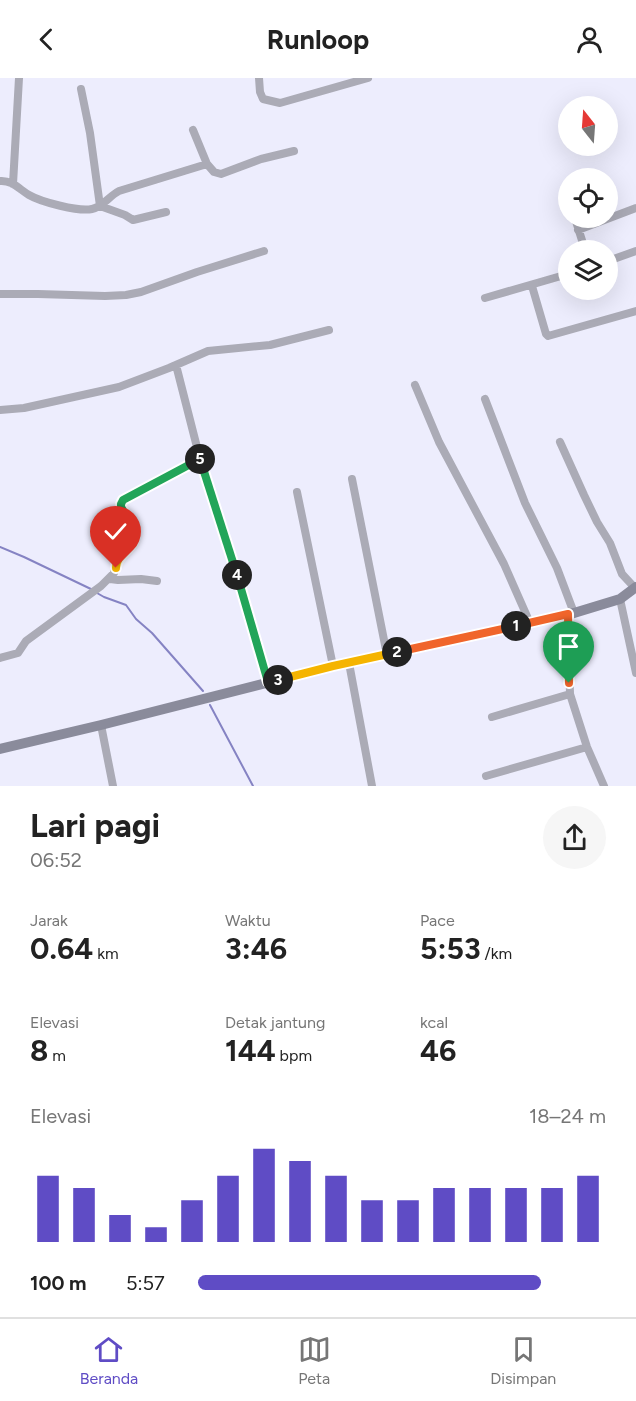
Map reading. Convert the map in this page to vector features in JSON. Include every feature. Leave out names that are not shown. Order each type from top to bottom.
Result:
[{"type":"main road","points":[[0,749],[333,666],[571,614],[620,599],[635,588]]},
{"type":"street","points":[[14,184],[19,78]]},
{"type":"street","points":[[259,78],[263,99],[280,103],[368,78]]},
{"type":"street","points":[[81,88],[100,206]]},
{"type":"street","points":[[193,130],[207,164],[214,172],[221,174],[261,159],[294,151]]},
{"type":"street","points":[[0,181],[8,181],[38,199],[85,210],[100,206],[119,191],[207,164]]},
{"type":"street","points":[[100,206],[133,220],[166,212]]},
{"type":"street","points":[[582,240],[578,230],[636,208]]},
{"type":"street","points":[[0,294],[126,295],[264,251]]},
{"type":"street","points":[[618,257],[636,251]]},
{"type":"street","points":[[485,298],[558,277]]},
{"type":"street","points":[[532,286],[548,336],[636,311]]},
{"type":"street","points":[[0,410],[24,408],[97,392],[140,379],[208,351],[270,345],[329,330]]},
{"type":"street","points":[[176,365],[200,459],[268,682]]},
{"type":"street","points":[[415,385],[439,442],[504,564],[530,623]]},
{"type":"street","points":[[485,399],[525,503],[555,564],[571,614],[570,694],[587,747],[604,786]]},
{"type":"street","points":[[560,442],[597,522],[610,543],[622,574],[635,588]]},
{"type":"street","points":[[0,658],[18,653],[26,641],[110,579],[116,570],[117,560],[136,538],[121,506],[123,500],[200,459]]},
{"type":"street","points":[[352,479],[387,655]]},
{"type":"street","points":[[297,492],[333,666]]},
{"type":"street","points":[[110,579],[157,581]]},
{"type":"street","points":[[620,599],[636,673]]},
{"type":"street","points":[[349,663],[372,786]]},
{"type":"street","points":[[492,717],[570,694]]},
{"type":"street","points":[[101,725],[113,786]]},
{"type":"street","points":[[486,776],[587,747]]},
{"type":"waterway","points":[[0,547],[93,590]]},
{"type":"waterway","points":[[97,593],[126,605],[136,619],[152,633],[203,691]]},
{"type":"waterway","points":[[210,705],[253,786]]},
{"type":"route","points":[[116,568],[117,560],[136,538],[122,510],[123,500],[200,459],[268,682],[568,614],[569,683]]}]
